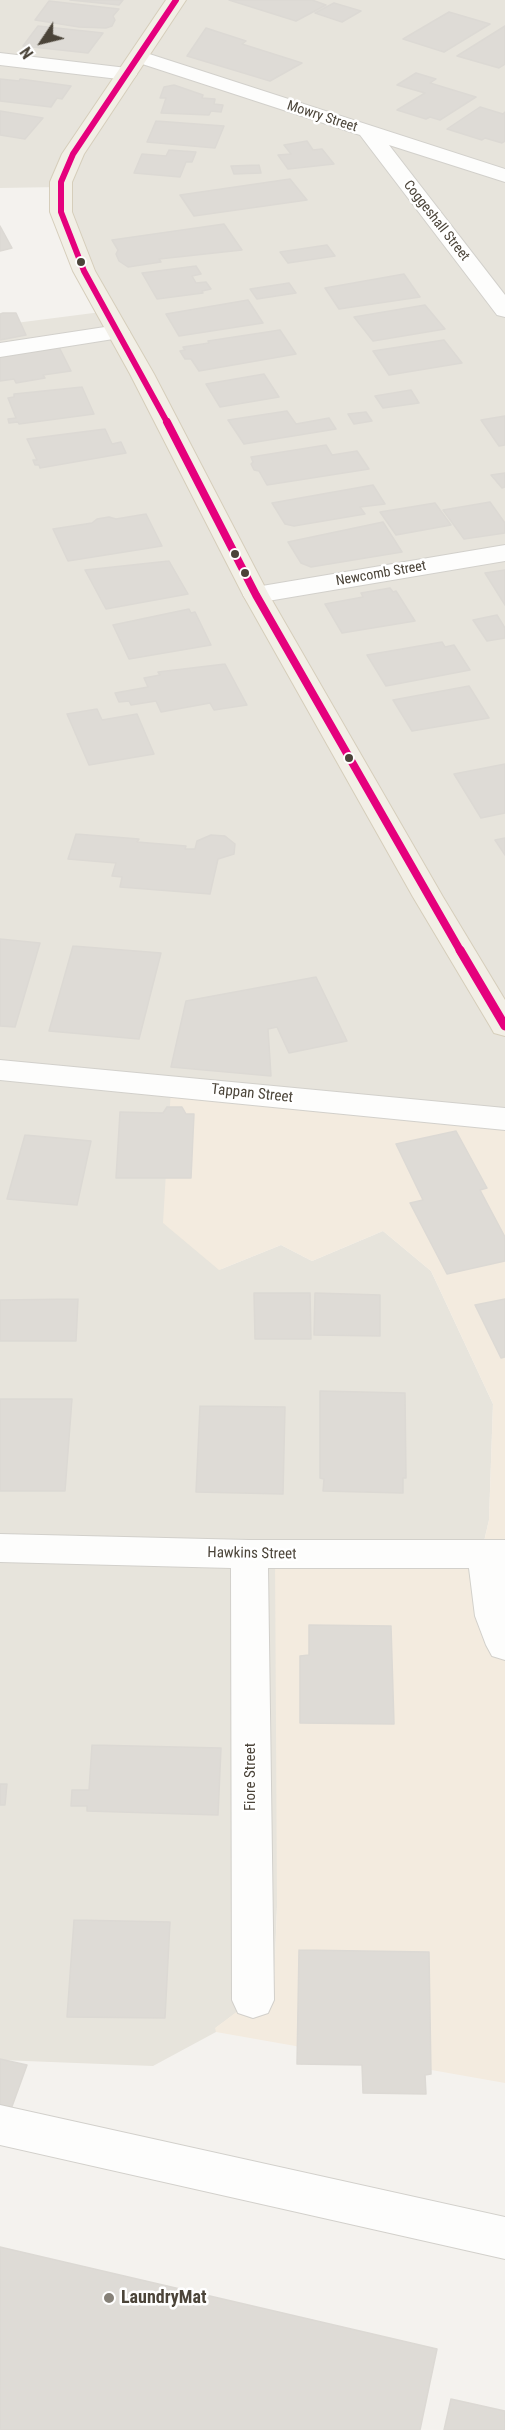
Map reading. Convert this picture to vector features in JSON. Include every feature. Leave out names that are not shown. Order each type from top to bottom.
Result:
[{"type":"main road","points":[[176,0],[74,154],[61,182],[61,212],[84,270],[256,595],[428,897],[505,1026]]},
{"type":"street","name":"Mowry Street","points":[[0,59],[134,65],[367,131],[505,176]]},
{"type":"street","name":"Coggeshall Street","points":[[367,131],[505,310]]},
{"type":"street","points":[[0,350],[118,332]]},
{"type":"street","name":"Newcomb Street","points":[[256,595],[505,553]]},
{"type":"street","name":"Tappan Street","points":[[0,1070],[505,1119]]},
{"type":"street","name":"Hawkins Street","points":[[0,1548],[249,1554],[496,1554]]},
{"type":"street","name":"Fiore Street","points":[[249,1554],[252,2000]]},
{"type":"street","points":[[496,1554],[494,1616],[505,1646]]},
{"type":"street","points":[[0,2125],[505,2238]]},
{"type":"shaded area","points":[[0,0],[505,0],[505,1114],[219,1270],[281,1245],[312,1261],[383,1231],[431,1271],[493,1404],[489,1520],[482,1550],[277,1907],[274,1984],[216,2028],[216,2032],[153,2066],[0,2060],[0,325],[109,311],[59,187],[0,188]]},
{"type":"shaded area","points":[[171,1088],[505,1114],[505,2083],[216,2032],[215,2028],[274,1984],[277,1907],[275,1555],[482,1550],[489,1520],[493,1404],[431,1271],[383,1231],[312,1261],[281,1245],[219,1270],[163,1223]]},
{"type":"building","points":[[70,0],[123,0],[119,5]]},
{"type":"building","points":[[229,0],[312,0],[326,5],[296,21]]},
{"type":"building","points":[[49,1],[119,9],[113,16],[115,20],[112,26],[106,28],[79,27],[35,20]]},
{"type":"building","points":[[334,3],[361,11],[342,22],[315,13]]},
{"type":"building","points":[[449,12],[490,24],[444,52],[403,39]]},
{"type":"building","points":[[38,26],[103,33],[88,53],[23,46]]},
{"type":"building","points":[[505,26],[505,64],[499,68],[457,56]]},
{"type":"building","points":[[206,28],[246,41],[242,44],[302,63],[270,81],[187,56]]},
{"type":"building","points":[[416,73],[436,79],[430,83],[476,97],[440,120],[430,117],[426,119],[397,110],[425,93],[397,85]]},
{"type":"building","points":[[0,79],[19,81],[20,79],[71,86],[62,99],[57,98],[51,107],[0,101]]},
{"type":"building","points":[[174,85],[203,95],[202,98],[215,99],[214,104],[223,105],[221,112],[211,111],[209,115],[161,113],[166,98],[160,98],[164,87]]},
{"type":"building","points":[[480,107],[503,114],[505,112],[505,141],[502,143],[485,138],[482,140],[447,129]]},
{"type":"building","points":[[0,111],[43,118],[25,139],[0,135]]},
{"type":"building","points":[[156,121],[224,126],[215,148],[147,142]]},
{"type":"building","points":[[307,141],[313,150],[322,149],[334,164],[288,169],[278,155],[291,154],[284,145]]},
{"type":"building","points":[[169,150],[196,152],[192,162],[186,162],[180,177],[134,173],[142,154],[166,156]]},
{"type":"building","points":[[259,165],[261,173],[234,174],[231,166]]},
{"type":"building","points":[[290,179],[307,200],[194,216],[180,195]]},
{"type":"building","points":[[224,224],[242,250],[159,259],[161,262],[128,267],[119,261],[116,254],[118,250],[112,240]]},
{"type":"building","points":[[0,226],[12,248],[0,251]]},
{"type":"building","points":[[327,245],[335,256],[288,263],[280,252]]},
{"type":"building","points":[[196,266],[201,274],[192,276],[196,283],[206,282],[211,289],[202,291],[203,293],[157,299],[142,273]]},
{"type":"building","points":[[404,274],[420,297],[339,309],[325,288]]},
{"type":"building","points":[[289,283],[296,293],[257,299],[250,289]]},
{"type":"building","points":[[248,300],[263,323],[179,336],[166,314]]},
{"type":"building","points":[[425,305],[445,329],[373,341],[354,317]]},
{"type":"building","points":[[16,313],[26,335],[0,340],[0,314]]},
{"type":"building","points":[[280,330],[296,354],[199,371],[191,359],[185,359],[180,351],[185,350],[183,347],[209,343],[208,341]]},
{"type":"building","points":[[444,340],[462,363],[389,375],[373,351]]},
{"type":"building","points":[[59,347],[71,371],[43,375],[45,378],[16,383],[14,379],[0,381],[0,351]]},
{"type":"building","points":[[264,374],[279,397],[220,407],[206,384]]},
{"type":"building","points":[[82,387],[94,414],[19,424],[18,422],[9,423],[8,419],[16,418],[8,398],[14,397],[14,394]]},
{"type":"building","points":[[411,390],[419,403],[383,408],[375,396]]},
{"type":"building","points":[[287,411],[296,424],[329,418],[336,429],[244,444],[228,420]]},
{"type":"building","points":[[366,412],[372,421],[354,424],[348,414]]},
{"type":"building","points":[[505,416],[505,445],[499,446],[481,420]]},
{"type":"building","points":[[105,429],[112,444],[121,442],[126,453],[40,468],[39,465],[35,465],[33,460],[37,460],[27,439]]},
{"type":"building","points":[[326,445],[332,455],[357,451],[369,469],[267,485],[259,471],[254,470],[251,464],[253,462],[251,457]]},
{"type":"building","points":[[505,473],[505,487],[502,488],[491,475]]},
{"type":"building","points":[[373,485],[385,504],[360,507],[365,514],[294,526],[285,524],[272,503]]},
{"type":"building","points":[[490,502],[505,523],[505,533],[464,539],[443,510]]},
{"type":"building","points":[[435,503],[451,525],[396,535],[380,512]]},
{"type":"building","points":[[146,514],[162,546],[68,561],[53,529],[92,523],[97,519],[109,517],[116,519]]},
{"type":"building","points":[[383,522],[402,552],[311,567],[301,563],[288,542]]},
{"type":"building","points":[[169,561],[188,594],[106,609],[85,570]]},
{"type":"building","points":[[505,570],[505,605],[485,573]]},
{"type":"building","points":[[390,588],[393,592],[396,591],[415,621],[342,633],[325,604],[363,597],[361,593]]},
{"type":"building","points":[[189,609],[191,613],[195,612],[211,645],[129,659],[113,625]]},
{"type":"building","points":[[497,615],[505,628],[505,638],[487,641],[473,620]]},
{"type":"building","points":[[442,642],[445,647],[454,645],[470,670],[386,686],[367,655]]},
{"type":"building","points":[[225,664],[247,705],[214,710],[210,703],[161,712],[156,701],[131,705],[129,701],[119,702],[115,693],[148,687],[144,678],[160,675],[158,672]]},
{"type":"building","points":[[469,686],[489,718],[412,731],[393,700]]},
{"type":"building","points":[[97,709],[102,720],[137,714],[154,754],[89,765],[67,714]]},
{"type":"building","points":[[505,764],[505,813],[481,818],[454,774]]},
{"type":"building","points":[[76,834],[139,839],[137,842],[186,846],[185,849],[195,849],[197,841],[211,835],[225,836],[235,844],[234,854],[218,859],[210,894],[120,887],[122,877],[112,876],[116,863],[68,859]]},
{"type":"building","points":[[505,838],[505,855],[495,840]]},
{"type":"building","points":[[0,939],[40,943],[15,1027],[0,1026]]},
{"type":"building","points":[[73,946],[161,953],[139,1039],[49,1031]]},
{"type":"building","points":[[316,977],[347,1041],[289,1053],[277,1027],[268,1029],[271,1076],[171,1067],[186,1001]]},
{"type":"building","points":[[167,1107],[182,1107],[186,1114],[194,1114],[191,1178],[116,1178],[120,1112],[163,1113]]},
{"type":"building","points":[[456,1131],[487,1188],[480,1190],[505,1237],[505,1261],[447,1274],[410,1203],[423,1200],[396,1144]]},
{"type":"building","points":[[25,1135],[91,1141],[77,1205],[7,1199]]},
{"type":"building","points":[[254,1293],[310,1293],[311,1339],[255,1339]]},
{"type":"building","points":[[315,1293],[380,1295],[380,1336],[314,1335]]},
{"type":"building","points":[[78,1299],[76,1341],[0,1341],[0,1300]]},
{"type":"building","points":[[505,1299],[505,1357],[501,1358],[475,1305]]},
{"type":"building","points":[[320,1391],[405,1393],[406,1478],[403,1478],[403,1493],[323,1491],[324,1479],[320,1478]]},
{"type":"building","points":[[0,1399],[72,1399],[65,1491],[0,1491]]},
{"type":"building","points":[[200,1406],[285,1407],[283,1494],[196,1492]]},
{"type":"building","points":[[309,1625],[391,1626],[394,1724],[300,1723],[300,1656],[309,1655]]},
{"type":"building","points":[[92,1745],[221,1748],[218,1815],[87,1811],[87,1806],[71,1806],[72,1790],[89,1790]]},
{"type":"building","points":[[0,1784],[7,1784],[5,1805],[0,1805]]},
{"type":"building","points":[[74,1920],[170,1922],[165,2018],[67,2017]]},
{"type":"building","points":[[299,1950],[429,1952],[431,2074],[425,2075],[426,2094],[363,2093],[362,2065],[297,2064]]},
{"type":"building","points":[[0,2059],[27,2065],[10,2112],[0,2110]]},
{"type":"building","name":"LaundryMat","points":[[0,2247],[437,2349],[420,2430],[0,2430]]},
{"type":"building","points":[[451,2399],[505,2411],[505,2430],[444,2430]]},
{"type":"transit line","points":[[176,0],[73,154],[61,182],[61,212],[84,271],[142,374],[256,595],[428,897],[505,1026]]},
{"type":"place","name":"LaundryMat","points":[[109,2298]]}]
